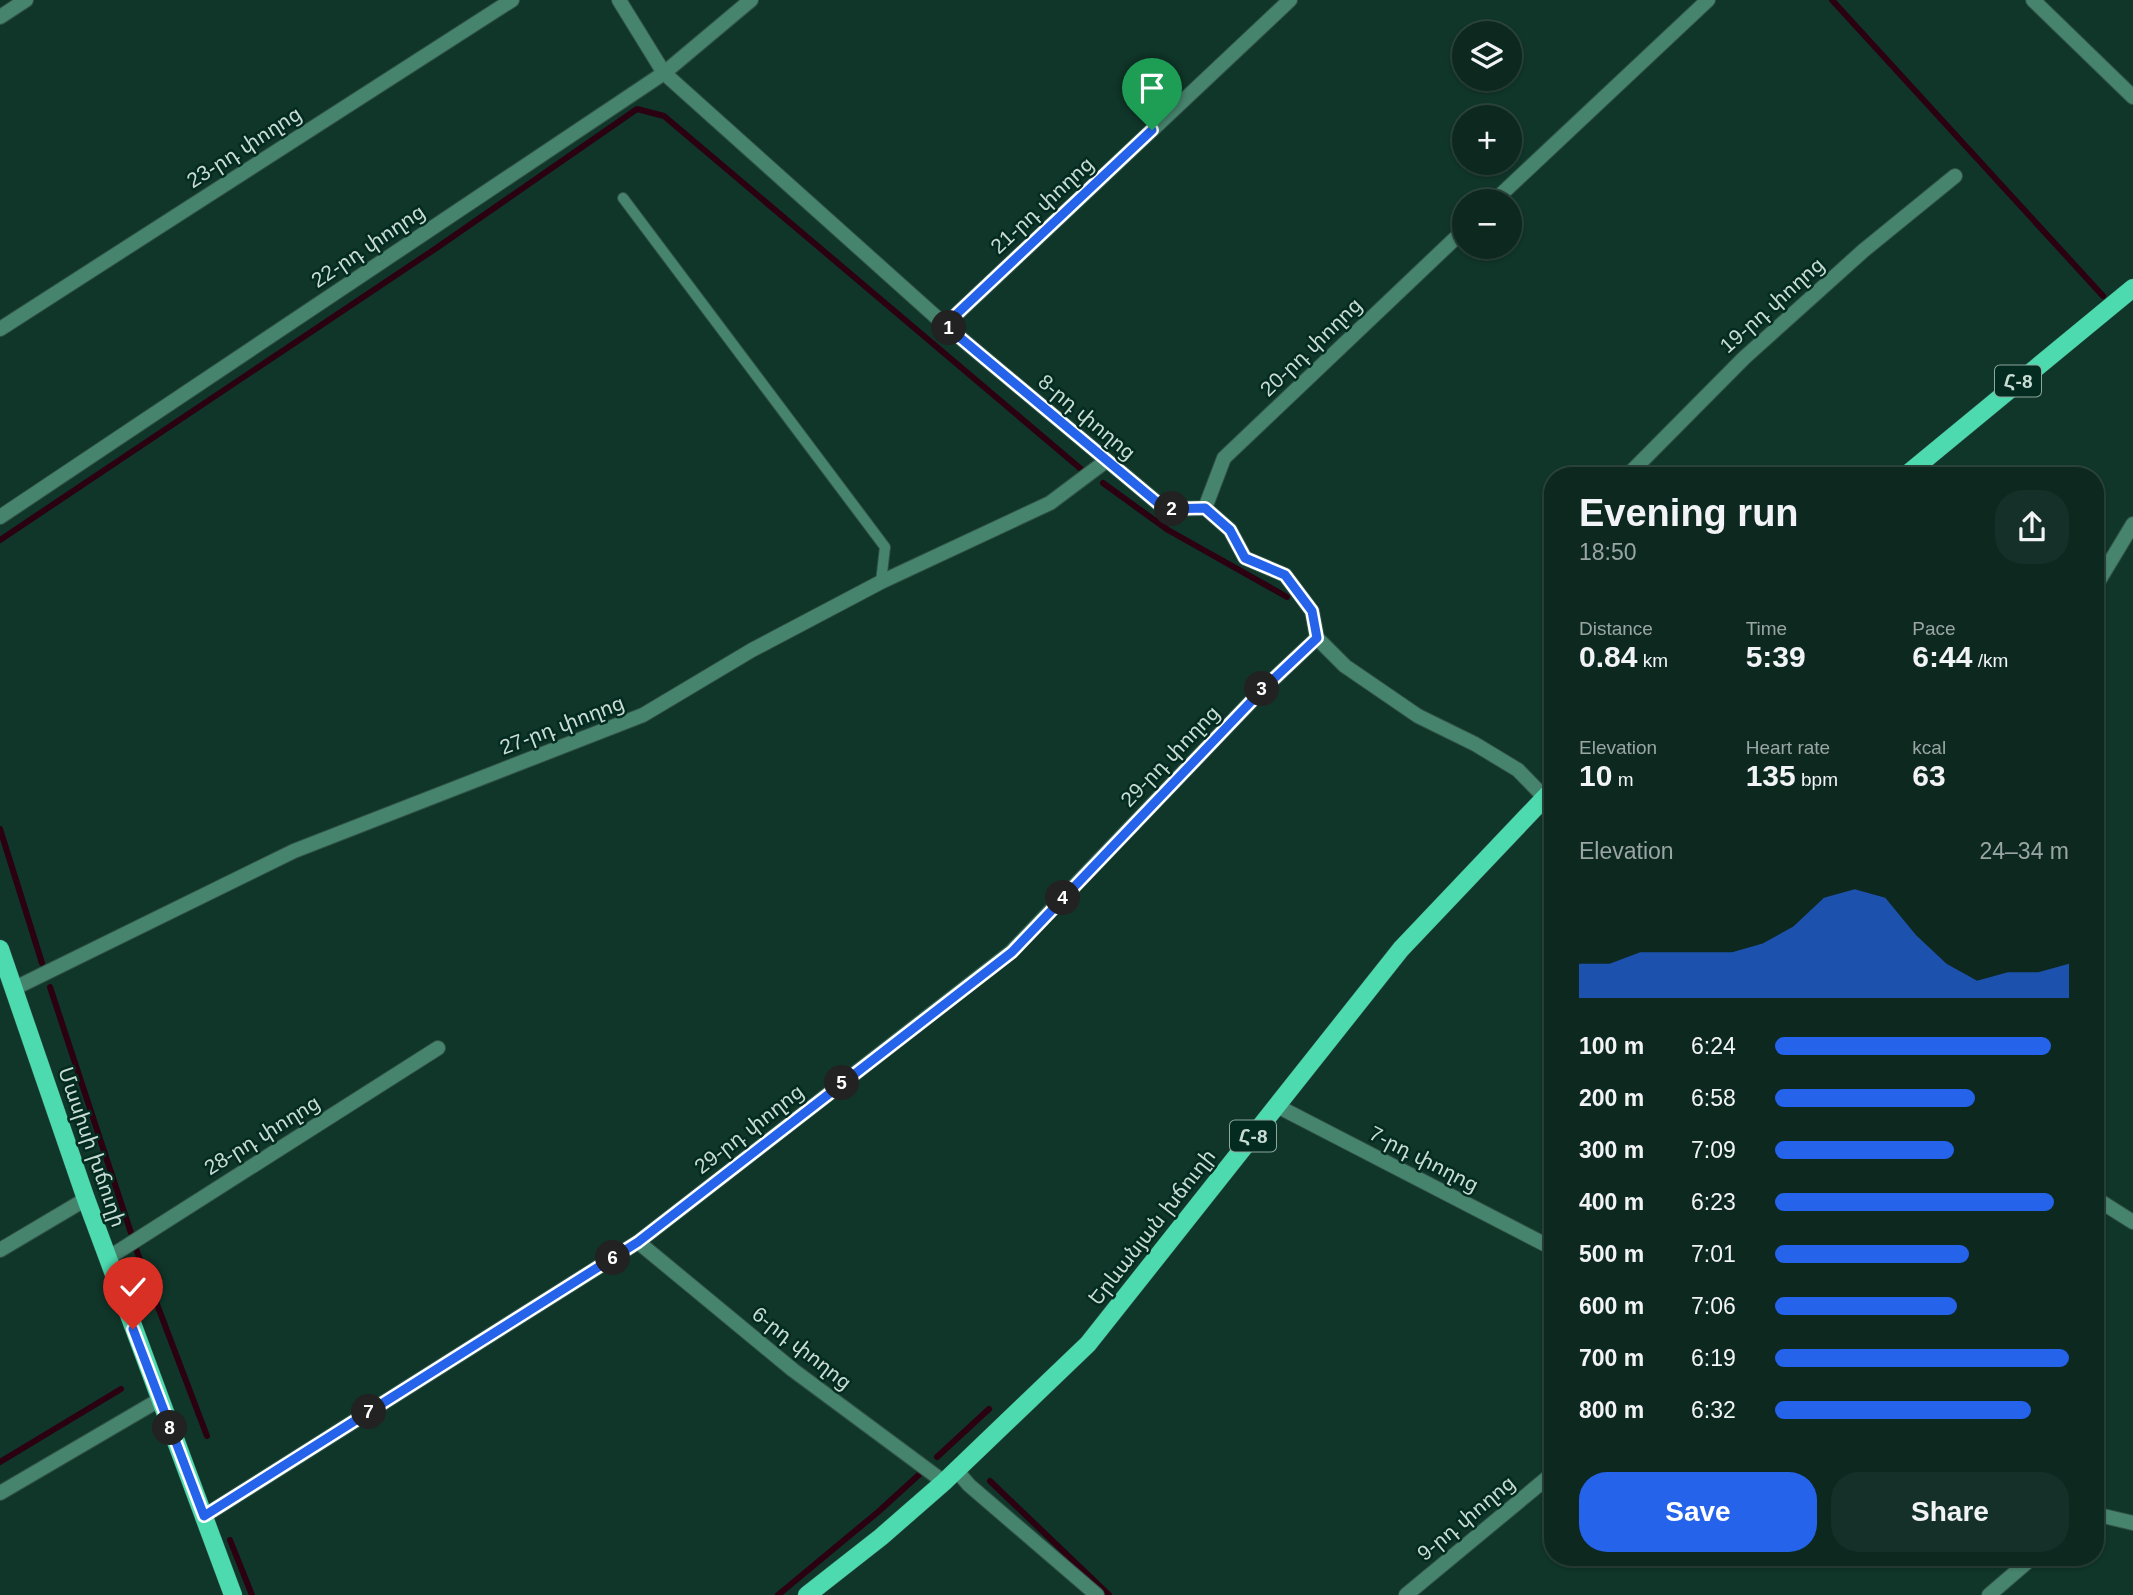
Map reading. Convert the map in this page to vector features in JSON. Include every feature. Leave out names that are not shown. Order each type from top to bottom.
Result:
[{"type":"main road","name":"Հ-8","points":[[1916,467],[2133,288]]},
{"type":"main road","name":"Երևանյան խճուղի","points":[[807,1595],[881,1537],[950,1476],[1088,1344],[1401,949],[1544,803]]},
{"type":"main road","name":"Մասիսի խճուղի","points":[[0,949],[86,1199],[233,1595]]},
{"type":"street","points":[[0,17],[26,0]]},
{"type":"street","name":"23-րդ փողոց","points":[[0,330],[512,0]]},
{"type":"street","name":"8-րդ փողոց","points":[[619,0],[664,73],[945,325],[1165,509],[1205,508]]},
{"type":"street","name":"22-րդ փողոց","points":[[0,517],[664,73],[751,0]]},
{"type":"street","name":"21-րդ փողոց","points":[[945,325],[1290,0]]},
{"type":"street","points":[[1507,189],[1707,0]]},
{"type":"street","points":[[2033,0],[2133,97]]},
{"type":"street","name":"19-րդ փողոց","points":[[1636,467],[1744,358],[1863,251],[1955,176]]},
{"type":"street","name":"20-րդ փողոց","points":[[1205,508],[1224,458],[1452,241]]},
{"type":"street","name":"27-րդ փողոց","points":[[13,989],[172,913],[294,850],[643,715],[752,650],[881,582],[1050,503],[1105,461]]},
{"type":"street","points":[[1205,508],[1230,530],[1245,558],[1285,575],[1312,611],[1317,638],[1345,666],[1418,716],[1475,744],[1518,770],[1544,792]]},
{"type":"street","points":[[2104,572],[2133,524]]},
{"type":"street","name":"29-րդ փողոց","points":[[204,1516],[638,1242],[1012,952],[1264,688],[1317,638]]},
{"type":"street","name":"28-րդ փողոց","points":[[108,1258],[438,1048]]},
{"type":"street","name":"7-րդ փողոց","points":[[1277,1106],[1544,1244]]},
{"type":"street","points":[[0,1250],[86,1199]]},
{"type":"street","points":[[2104,1204],[2133,1222]]},
{"type":"street","name":"6-րդ փողոց","points":[[638,1242],[793,1370],[950,1476],[969,1485],[1097,1595]]},
{"type":"street","points":[[0,1493],[159,1400]]},
{"type":"street","name":"9-րդ փողոց","points":[[1406,1595],[1544,1481]]},
{"type":"street","points":[[2104,1516],[2133,1522]]},
{"type":"street","points":[[1989,1595],[2023,1566]]},
{"type":"lane","points":[[623,198],[885,547],[881,582]]},
{"type":"waterway","points":[[1832,0],[2103,296]]},
{"type":"waterway","points":[[0,540],[435,249],[637,109],[664,116],[1081,469]]},
{"type":"waterway","points":[[1103,483],[1168,530],[1287,597]]},
{"type":"waterway","points":[[0,829],[42,963]]},
{"type":"waterway","points":[[50,987],[131,1233]]},
{"type":"waterway","points":[[136,1249],[207,1436]]},
{"type":"waterway","points":[[0,1462],[121,1389]]},
{"type":"waterway","points":[[937,1457],[989,1409]]},
{"type":"waterway","points":[[778,1595],[923,1471]]},
{"type":"waterway","points":[[990,1481],[1109,1595]]},
{"type":"waterway","points":[[230,1540],[252,1595]]},
{"type":"route","points":[[133,1329],[204,1516],[638,1242],[1012,952],[1264,688],[1317,638],[1312,611],[1285,575],[1245,558],[1230,530],[1205,508],[1165,509],[945,325],[1152,130]]}]
